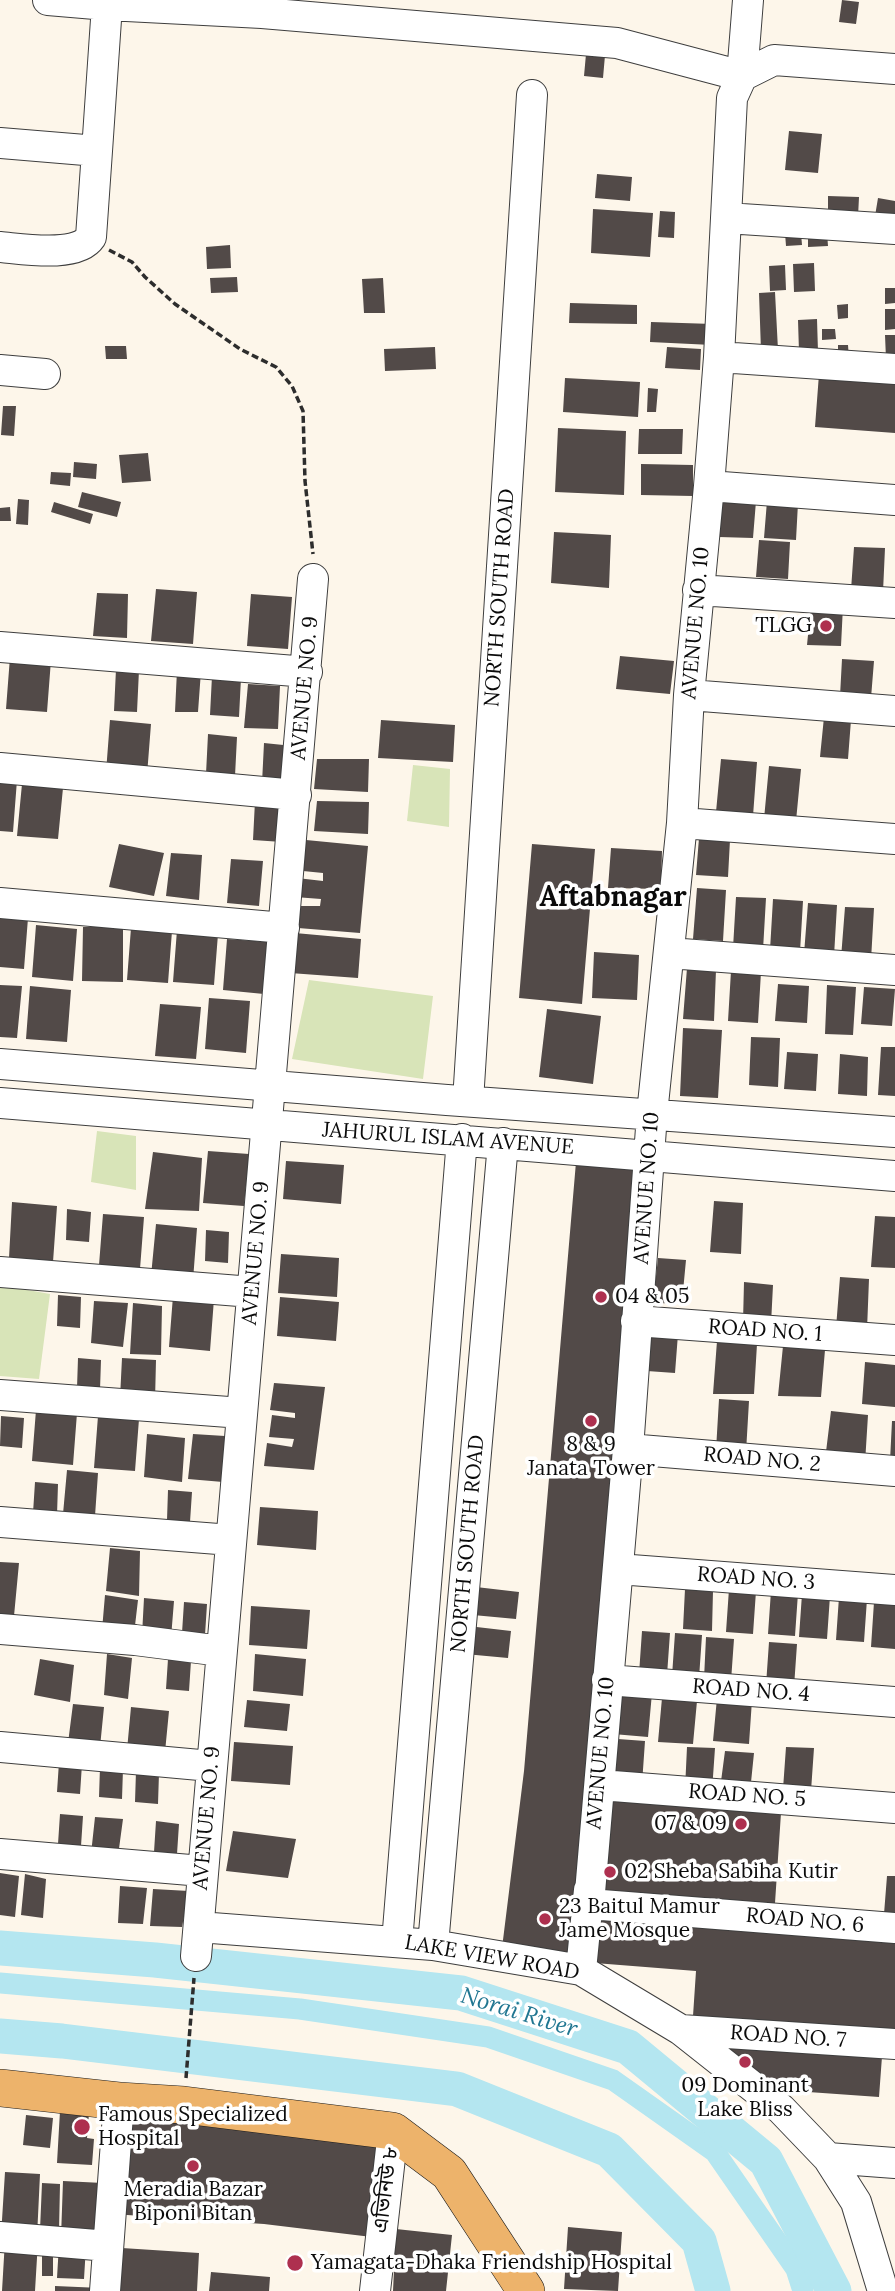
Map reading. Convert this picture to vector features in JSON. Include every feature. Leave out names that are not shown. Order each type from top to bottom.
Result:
[{"type":"main road","points":[[0,2088],[184,2105],[393,2131],[449,2173],[526,2291]]},
{"type":"street","points":[[48,0],[262,13],[617,43],[742,76],[774,60],[895,69]]},
{"type":"street","name":"AVENUE NO. 10","points":[[581,1970],[580,1958],[600,1785],[628,1449],[652,1114],[682,823],[689,695],[719,357],[732,98],[742,76],[748,0]]},
{"type":"street","points":[[0,247],[75,249],[86,245],[91,237],[107,5]]},
{"type":"street","name":"NORTH SOUTH ROAD","points":[[468,1101],[532,95]]},
{"type":"street","points":[[0,143],[97,151]]},
{"type":"street","points":[[726,218],[895,229]]},
{"type":"street","points":[[719,357],[895,369]]},
{"type":"street","points":[[0,370],[45,374]]},
{"type":"street","points":[[709,486],[895,500]]},
{"type":"street","name":"AVENUE NO. 9","points":[[197,1942],[313,579]]},
{"type":"street","points":[[698,590],[895,603]]},
{"type":"street","points":[[0,647],[307,672]]},
{"type":"street","points":[[689,695],[895,711]]},
{"type":"street","points":[[0,768],[296,795]]},
{"type":"street","points":[[682,823],[895,839]]},
{"type":"street","points":[[0,904],[284,928]]},
{"type":"street","points":[[669,953],[895,970]]},
{"type":"street","name":"JAHURUL ISLAM AVENUE","points":[[0,1064],[895,1132]]},
{"type":"street","name":"JAHURUL ISLAM AVENUE","points":[[0,1103],[895,1176]]},
{"type":"street","name":"NORTH SOUTH ROAD","points":[[397,1942],[462,1139]]},
{"type":"street","name":"NORTH SOUTH ROAD","points":[[433,1945],[503,1143]]},
{"type":"street","points":[[0,1272],[252,1292]]},
{"type":"street","name":"ROAD NO. 1","points":[[636,1321],[895,1340]]},
{"type":"street","points":[[0,1395],[242,1413]]},
{"type":"street","name":"ROAD NO. 2","points":[[628,1449],[895,1471]]},
{"type":"street","points":[[0,1522],[231,1540]]},
{"type":"street","name":"ROAD NO. 3","points":[[618,1569],[895,1590]]},
{"type":"street","points":[[0,1629],[135,1640],[221,1651]]},
{"type":"street","name":"ROAD NO. 4","points":[[607,1680],[895,1702]]},
{"type":"street","points":[[0,1747],[211,1766]]},
{"type":"street","name":"ROAD NO. 5","points":[[600,1785],[895,1808]]},
{"type":"street","points":[[0,1854],[202,1871]]},
{"type":"street","name":"ROAD NO. 6","points":[[589,1897],[895,1928]]},
{"type":"street","name":"LAKE VIEW ROAD","points":[[197,1942],[397,1942],[433,1945],[581,1970],[681,2030],[781,2109],[828,2158],[856,2202],[885,2274]]},
{"type":"street","name":"ROAD NO. 7","points":[[681,2030],[895,2044]]},
{"type":"street","points":[[105,2291],[119,2101]]},
{"type":"street","name":"এভিনিউ ৮","points":[[375,2291],[393,2131]]},
{"type":"street","points":[[828,2158],[895,2163]]},
{"type":"street","points":[[0,2237],[108,2246]]},
{"type":"path","points":[[86,245],[112,250],[132,262],[176,304],[240,349],[276,367],[292,386],[303,411],[305,481],[313,550],[313,579]]},
{"type":"path","points":[[184,2105],[197,1942]]},
{"type":"green space","points":[[413,765],[450,769],[449,827],[407,821]]},
{"type":"green space","points":[[309,980],[433,996],[423,1079],[292,1059]]},
{"type":"green space","points":[[97,1131],[136,1136],[136,1190],[91,1182]]},
{"type":"green space","points":[[0,1285],[50,1294],[39,1379],[0,1376]]},
{"type":"building","points":[[842,0],[859,2],[856,24],[839,22]]},
{"type":"building","points":[[587,43],[606,44],[603,78],[584,76]]},
{"type":"building","points":[[789,131],[822,134],[818,173],[785,170]]},
{"type":"building","points":[[597,174],[632,177],[630,201],[595,198]]},
{"type":"building","points":[[828,196],[859,197],[858,217],[828,216]]},
{"type":"building","points":[[878,198],[895,201],[895,225],[874,222]]},
{"type":"building","points":[[593,209],[653,213],[650,257],[591,253]]},
{"type":"building","points":[[660,211],[675,212],[674,238],[658,237]]},
{"type":"building","points":[[785,233],[801,233],[802,245],[786,246]]},
{"type":"building","points":[[827,233],[828,246],[808,247],[808,234]]},
{"type":"building","points":[[230,245],[231,268],[207,269],[206,247]]},
{"type":"building","points":[[814,263],[815,291],[794,292],[793,264]]},
{"type":"building","points":[[785,265],[786,290],[770,291],[769,266]]},
{"type":"building","points":[[237,277],[238,292],[211,293],[210,278]]},
{"type":"building","points":[[383,278],[385,313],[364,313],[362,279]]},
{"type":"building","points":[[885,288],[895,288],[895,303],[885,304]]},
{"type":"building","points":[[775,292],[778,350],[761,351],[759,293]]},
{"type":"building","points":[[570,303],[637,305],[637,324],[569,323]]},
{"type":"building","points":[[848,304],[848,318],[838,319],[837,305]]},
{"type":"building","points":[[885,309],[895,309],[895,329],[885,330]]},
{"type":"building","points":[[817,319],[818,352],[799,352],[798,320]]},
{"type":"building","points":[[651,322],[713,324],[712,345],[650,342]]},
{"type":"building","points":[[822,329],[835,329],[836,339],[822,340]]},
{"type":"building","points":[[885,335],[895,335],[895,358],[886,359]]},
{"type":"building","points":[[838,345],[848,345],[849,359],[838,359]]},
{"type":"building","points":[[105,346],[126,346],[127,359],[106,359]]},
{"type":"building","points":[[435,347],[436,369],[385,371],[384,349]]},
{"type":"building","points":[[667,347],[701,349],[700,370],[665,368]]},
{"type":"building","points":[[819,374],[895,380],[895,433],[815,427]]},
{"type":"building","points":[[565,378],[640,382],[638,417],[563,412]]},
{"type":"building","points":[[648,388],[658,389],[656,412],[647,412]]},
{"type":"building","points":[[3,406],[16,406],[14,436],[1,435]]},
{"type":"building","points":[[558,428],[626,431],[624,495],[555,492]]},
{"type":"building","points":[[639,429],[683,429],[682,454],[638,454]]},
{"type":"building","points":[[148,453],[151,481],[122,483],[119,455]]},
{"type":"building","points":[[74,462],[97,464],[96,479],[73,477]]},
{"type":"building","points":[[641,464],[693,465],[693,496],[641,495]]},
{"type":"building","points":[[51,472],[71,473],[70,486],[50,484]]},
{"type":"building","points":[[82,492],[121,502],[117,517],[78,507]]},
{"type":"building","points":[[18,499],[29,500],[28,525],[16,524]]},
{"type":"building","points":[[723,500],[756,501],[753,538],[719,537]]},
{"type":"building","points":[[767,501],[798,503],[796,540],[764,538]]},
{"type":"building","points":[[54,502],[93,514],[90,524],[51,512]]},
{"type":"building","points":[[10,507],[11,521],[0,521],[0,508]]},
{"type":"building","points":[[554,532],[611,535],[609,588],[551,583]]},
{"type":"building","points":[[759,540],[790,542],[788,579],[756,577]]},
{"type":"building","points":[[854,547],[885,548],[883,592],[851,590]]},
{"type":"building","points":[[156,589],[197,592],[193,644],[151,641]]},
{"type":"building","points":[[97,593],[128,594],[127,638],[93,636]]},
{"type":"building","points":[[251,594],[292,597],[288,649],[247,646]]},
{"type":"building","name":"TLGG","points":[[811,605],[843,606],[841,646],[807,645]]},
{"type":"building","points":[[620,656],[674,661],[670,694],[616,689]]},
{"type":"building","points":[[10,657],[51,660],[47,712],[6,709]]},
{"type":"building","points":[[842,659],[874,661],[871,698],[840,696]]},
{"type":"building","points":[[116,669],[139,670],[137,712],[114,711]]},
{"type":"building","points":[[177,670],[201,671],[198,712],[175,712]]},
{"type":"building","points":[[212,676],[241,678],[239,717],[210,715]]},
{"type":"building","points":[[248,684],[280,686],[278,729],[244,728]]},
{"type":"building","points":[[824,717],[851,720],[848,759],[820,757]]},
{"type":"building","points":[[110,720],[151,724],[147,775],[106,772]]},
{"type":"building","points":[[381,720],[455,725],[453,762],[378,758]]},
{"type":"building","points":[[208,734],[237,737],[235,776],[206,774]]},
{"type":"building","points":[[264,743],[293,746],[290,785],[262,783]]},
{"type":"building","points":[[317,759],[369,759],[368,792],[314,789]]},
{"type":"building","points":[[721,759],[757,762],[753,816],[716,812]]},
{"type":"building","points":[[769,766],[801,769],[796,821],[764,819]]},
{"type":"building","points":[[0,779],[17,780],[13,832],[0,831]]},
{"type":"building","points":[[22,784],[63,788],[58,839],[17,836]]},
{"type":"building","points":[[255,801],[284,803],[282,842],[253,840]]},
{"type":"building","points":[[317,801],[369,802],[368,834],[314,831]]},
{"type":"building","points":[[699,838],[730,840],[728,877],[696,875]]},
{"type":"building","points":[[306,840],[368,846],[360,933],[298,928],[300,906],[320,906],[321,899],[295,897],[297,878],[323,881],[323,873],[303,871]]},
{"type":"building","points":[[119,844],[164,853],[154,896],[109,887]]},
{"type":"building","points":[[532,844],[595,849],[582,1004],[519,998]]},
{"type":"building","points":[[611,848],[662,851],[661,889],[608,888]]},
{"type":"building","points":[[171,853],[202,855],[199,900],[166,896]]},
{"type":"building","points":[[231,859],[263,861],[259,906],[227,903]]},
{"type":"building","points":[[697,888],[726,890],[723,941],[693,939]]},
{"type":"building","points":[[736,897],[766,898],[763,950],[733,948]]},
{"type":"building","points":[[773,899],[803,901],[800,952],[770,950]]},
{"type":"building","points":[[808,903],[837,905],[834,956],[804,954]]},
{"type":"building","points":[[845,907],[874,908],[871,960],[841,958]]},
{"type":"building","points":[[0,915],[28,918],[24,969],[0,967]]},
{"type":"building","points":[[36,925],[77,929],[73,981],[32,977]]},
{"type":"building","points":[[83,927],[123,927],[123,982],[82,981]]},
{"type":"building","points":[[131,928],[172,931],[168,983],[127,980]]},
{"type":"building","points":[[177,930],[218,934],[214,985],[173,982]]},
{"type":"building","points":[[295,933],[361,939],[358,978],[290,973]]},
{"type":"building","points":[[227,939],[269,942],[264,994],[223,990]]},
{"type":"building","points":[[594,952],[639,955],[637,1000],[592,998]]},
{"type":"building","points":[[687,968],[716,970],[714,1021],[683,1019]]},
{"type":"building","points":[[731,971],[761,972],[758,1023],[728,1021]]},
{"type":"building","points":[[778,984],[809,986],[807,1023],[775,1021]]},
{"type":"building","points":[[0,985],[22,986],[17,1038],[0,1037]]},
{"type":"building","points":[[827,985],[856,987],[853,1035],[825,1034]]},
{"type":"building","points":[[30,986],[71,990],[67,1042],[26,1039]]},
{"type":"building","points":[[864,987],[895,989],[892,1026],[861,1024]]},
{"type":"building","points":[[209,998],[250,1001],[246,1053],[205,1049]]},
{"type":"building","points":[[160,1004],[201,1007],[196,1059],[155,1056]]},
{"type":"building","points":[[547,1009],[601,1016],[593,1084],[539,1077]]},
{"type":"building","points":[[683,1028],[722,1030],[718,1098],[680,1096]]},
{"type":"building","points":[[751,1037],[780,1038],[778,1087],[749,1085]]},
{"type":"building","points":[[881,1047],[895,1047],[895,1096],[878,1095]]},
{"type":"building","points":[[787,1052],[818,1054],[816,1091],[784,1089]]},
{"type":"building","points":[[840,1054],[868,1057],[867,1096],[838,1094]]},
{"type":"building","points":[[208,1151],[249,1154],[244,1206],[203,1203]]},
{"type":"building","points":[[153,1152],[202,1158],[199,1211],[145,1209]]},
{"type":"building","points":[[286,1161],[344,1165],[341,1204],[283,1199]]},
{"type":"building","points":[[576,1162],[648,1167],[600,1785],[782,1798],[774,1918],[895,1928],[895,2044],[883,2043],[879,2097],[766,2089],[692,2031],[696,1971],[582,1962],[502,1948],[524,1771]]},
{"type":"building","points":[[714,1201],[743,1203],[741,1254],[710,1252]]},
{"type":"building","points":[[12,1202],[57,1206],[53,1262],[9,1258]]},
{"type":"building","points":[[67,1209],[91,1212],[89,1242],[66,1240]]},
{"type":"building","points":[[103,1214],[144,1217],[140,1269],[99,1265]]},
{"type":"building","points":[[875,1216],[895,1217],[895,1268],[871,1267]]},
{"type":"building","points":[[156,1224],[197,1228],[193,1280],[151,1276]]},
{"type":"building","points":[[206,1230],[229,1232],[228,1263],[205,1261]]},
{"type":"building","points":[[281,1254],[339,1258],[337,1297],[278,1293]]},
{"type":"building","points":[[658,1258],[686,1260],[682,1302],[653,1304]]},
{"type":"building","points":[[840,1277],[869,1279],[867,1330],[836,1328]]},
{"type":"building","points":[[744,1282],[773,1285],[771,1324],[743,1322]]},
{"type":"building","points":[[58,1295],[81,1297],[80,1328],[57,1326]]},
{"type":"building","points":[[173,1296],[214,1299],[210,1351],[169,1347]]},
{"type":"building","points":[[280,1297],[339,1302],[336,1341],[277,1336]]},
{"type":"building","points":[[94,1301],[128,1303],[123,1347],[91,1343]]},
{"type":"building","points":[[133,1303],[162,1306],[161,1355],[130,1354]]},
{"type":"building","points":[[649,1332],[678,1334],[675,1373],[647,1371]]},
{"type":"building","points":[[717,1341],[757,1344],[754,1394],[713,1394]]},
{"type":"building","points":[[783,1346],[825,1350],[821,1397],[778,1396]]},
{"type":"building","points":[[78,1358],[101,1360],[100,1390],[77,1388]]},
{"type":"building","points":[[122,1358],[156,1360],[155,1401],[120,1398]]},
{"type":"building","points":[[865,1362],[895,1365],[895,1407],[862,1404]]},
{"type":"building","points":[[274,1383],[325,1387],[314,1470],[264,1466],[267,1443],[292,1447],[294,1439],[269,1437],[272,1415],[295,1418],[295,1413],[270,1410]]},
{"type":"building","points":[[719,1399],[749,1401],[746,1452],[716,1450]]},
{"type":"building","points":[[36,1410],[77,1413],[73,1465],[32,1461]]},
{"type":"building","points":[[831,1411],[868,1415],[865,1463],[825,1460]]},
{"type":"building","points":[[1,1416],[24,1418],[22,1448],[0,1446]]},
{"type":"building","points":[[98,1416],[139,1419],[135,1471],[94,1468]]},
{"type":"building","points":[[892,1421],[895,1421],[895,1461],[890,1461]]},
{"type":"building","points":[[147,1434],[185,1438],[182,1482],[144,1477]]},
{"type":"building","points":[[193,1434],[225,1436],[223,1482],[188,1479]]},
{"type":"building","points":[[67,1470],[98,1473],[95,1516],[63,1514]]},
{"type":"building","points":[[35,1482],[58,1484],[57,1515],[33,1513]]},
{"type":"building","points":[[168,1490],[192,1492],[190,1522],[167,1520]]},
{"type":"building","points":[[260,1507],[318,1511],[316,1550],[257,1545]]},
{"type":"building","points":[[110,1548],[140,1551],[139,1596],[106,1591]]},
{"type":"building","points":[[0,1562],[19,1563],[14,1616],[0,1615]]},
{"type":"building","points":[[476,1587],[519,1592],[516,1619],[473,1615]]},
{"type":"building","points":[[685,1589],[713,1591],[712,1631],[683,1629]]},
{"type":"building","points":[[729,1589],[756,1591],[753,1634],[726,1632]]},
{"type":"building","points":[[771,1591],[798,1593],[795,1636],[768,1634]]},
{"type":"building","points":[[802,1594],[830,1596],[827,1639],[799,1637]]},
{"type":"building","points":[[105,1595],[138,1600],[134,1634],[102,1630]]},
{"type":"building","points":[[839,1597],[867,1599],[864,1642],[836,1640]]},
{"type":"building","points":[[144,1598],[174,1601],[171,1638],[142,1635]]},
{"type":"building","points":[[184,1602],[207,1604],[205,1635],[182,1633]]},
{"type":"building","points":[[874,1602],[895,1603],[895,1649],[871,1647]]},
{"type":"building","points":[[251,1606],[310,1610],[307,1649],[249,1645]]},
{"type":"building","points":[[468,1626],[511,1631],[508,1658],[465,1654]]},
{"type":"building","points":[[642,1631],[670,1633],[667,1675],[639,1674]]},
{"type":"building","points":[[675,1633],[702,1635],[699,1678],[672,1676]]},
{"type":"building","points":[[706,1637],[734,1639],[731,1681],[704,1679]]},
{"type":"building","points":[[769,1642],[797,1644],[794,1687],[766,1685]]},
{"type":"building","points":[[107,1654],[132,1658],[128,1699],[104,1695]]},
{"type":"building","points":[[255,1654],[306,1659],[303,1696],[253,1691]]},
{"type":"building","points":[[40,1659],[74,1665],[70,1702],[34,1695]]},
{"type":"building","points":[[168,1659],[191,1661],[189,1691],[166,1689]]},
{"type":"building","points":[[617,1691],[652,1693],[648,1737],[613,1734]]},
{"type":"building","points":[[662,1698],[697,1701],[693,1744],[658,1742]]},
{"type":"building","points":[[717,1698],[752,1700],[749,1744],[713,1741]]},
{"type":"building","points":[[247,1700],[290,1704],[287,1731],[244,1727]]},
{"type":"building","points":[[73,1704],[104,1707],[100,1747],[68,1743]]},
{"type":"building","points":[[131,1707],[169,1711],[165,1752],[127,1750]]},
{"type":"building","points":[[618,1739],[645,1741],[642,1784],[615,1782]]},
{"type":"building","points":[[234,1742],[293,1746],[290,1785],[231,1781]]},
{"type":"building","points":[[687,1747],[715,1748],[712,1791],[685,1789]]},
{"type":"building","points":[[786,1747],[814,1748],[811,1791],[783,1789]]},
{"type":"building","points":[[725,1751],[754,1753],[750,1792],[720,1789]]},
{"type":"building","points":[[59,1762],[82,1764],[80,1794],[57,1792]]},
{"type":"building","points":[[100,1767],[123,1769],[122,1799],[99,1797]]},
{"type":"building","points":[[136,1771],[159,1773],[158,1804],[135,1802]]},
{"type":"building","points":[[60,1814],[83,1816],[81,1846],[58,1844]]},
{"type":"building","points":[[95,1817],[123,1819],[118,1856],[91,1854]]},
{"type":"building","points":[[156,1821],[179,1824],[177,1854],[154,1852]]},
{"type":"building","points":[[233,1831],[296,1839],[288,1878],[226,1871]]},
{"type":"building","points":[[0,1873],[19,1876],[15,1917],[0,1915]]},
{"type":"building","points":[[25,1874],[46,1879],[43,1918],[21,1915]]},
{"type":"building","points":[[887,1876],[895,1876],[895,1915],[884,1914]]},
{"type":"building","points":[[120,1886],[147,1888],[143,1924],[118,1923]]},
{"type":"building","points":[[153,1889],[189,1891],[182,1927],[150,1926]]},
{"type":"building","points":[[119,2101],[393,2131],[380,2238],[264,2224],[112,2214]]},
{"type":"building","points":[[60,2111],[89,2113],[87,2138],[94,2139],[92,2165],[57,2163]]},
{"type":"building","points":[[26,2115],[53,2118],[50,2148],[23,2145]]},
{"type":"building","points":[[5,2172],[40,2174],[37,2237],[1,2236]]},
{"type":"building","points":[[63,2181],[103,2183],[101,2239],[61,2237]]},
{"type":"building","points":[[42,2183],[60,2184],[59,2231],[40,2230]]},
{"type":"building","points":[[568,2227],[622,2232],[618,2291],[564,2289]]},
{"type":"building","points":[[396,2229],[452,2235],[446,2291],[393,2291]]},
{"type":"building","points":[[5,2240],[38,2241],[35,2291],[2,2291]]},
{"type":"building","points":[[59,2244],[86,2246],[84,2279],[57,2278]]},
{"type":"building","points":[[42,2246],[53,2246],[53,2276],[42,2276]]},
{"type":"building","points":[[122,2248],[199,2253],[197,2291],[119,2291]]},
{"type":"building","points":[[211,2272],[270,2277],[269,2291],[209,2291]]},
{"type":"building","points":[[55,2286],[101,2288],[101,2291],[55,2291]]},
{"type":"waterway","name":"Norai River","points":[[0,1948],[155,1960],[461,1993],[628,2047],[766,2161],[834,2291]]},
{"type":"waterway","name":"Norai River","points":[[0,1983],[300,2009],[488,2037],[613,2080],[715,2152],[796,2269],[803,2291]]},
{"type":"waterway","name":"Norai River","points":[[0,2036],[62,2041],[457,2089],[609,2150],[699,2241],[713,2291]]},
{"type":"place","name":"TLGG","points":[[826,626]]},
{"type":"place","name":"04 & 05","points":[[601,1297]]},
{"type":"place","name":"8 & 9 Janata Tower","points":[[591,1421]]},
{"type":"place","name":"07 & 09","points":[[741,1824]]},
{"type":"place","name":"02 Sheba Sabiha Kutir","points":[[610,1872]]},
{"type":"place","name":"23 Baitul Mamur Jame Mosque","points":[[545,1919]]},
{"type":"place","name":"09 Dominant Lake Bliss","points":[[745,2062]]},
{"type":"place","name":"Famous Specialized Hospital","points":[[82,2127]]},
{"type":"place","name":"Meradia Bazar Biponi Bitan","points":[[193,2166]]},
{"type":"place","name":"Yamagata-Dhaka Friendship Hospital","points":[[295,2263]]},
{"type":"district","name":"Aftabnagar","points":[[613,898]]}]
